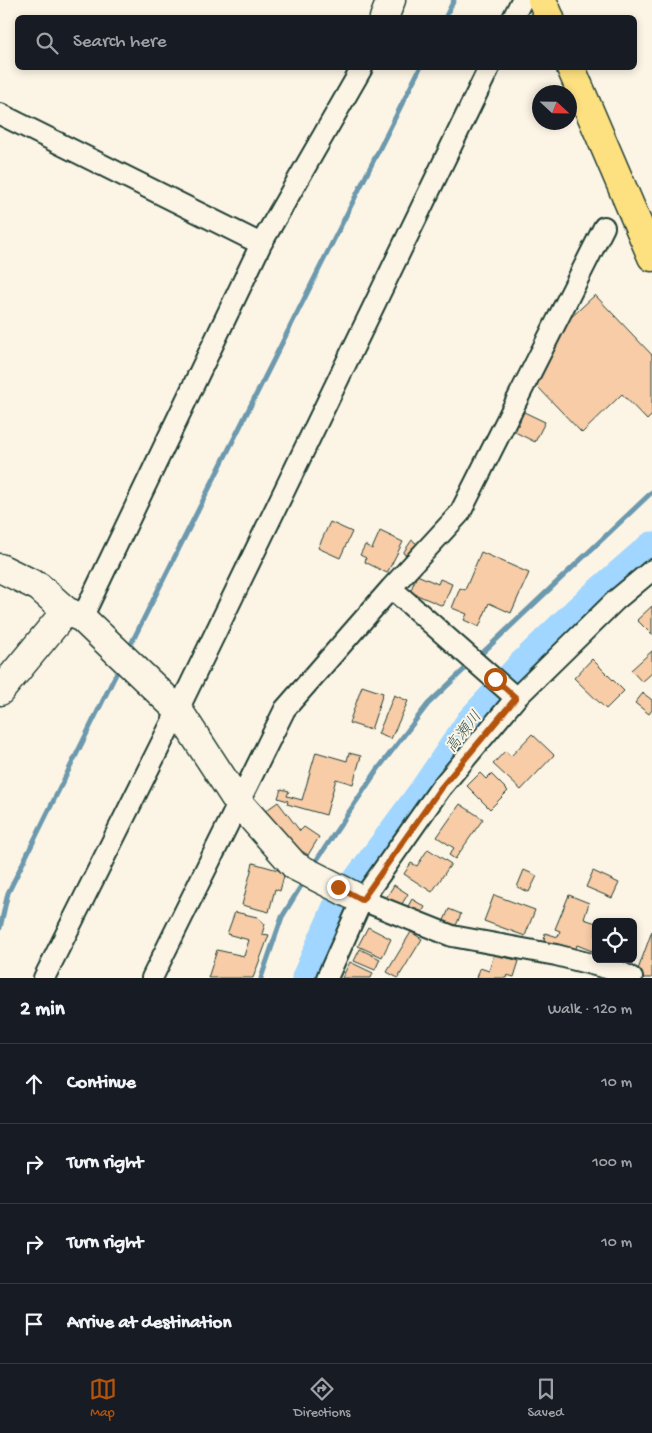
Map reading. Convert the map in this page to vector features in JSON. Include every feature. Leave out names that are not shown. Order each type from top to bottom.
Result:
[{"type":"main road","points":[[542,0],[549,15]]},
{"type":"main road","points":[[572,70],[652,257]]},
{"type":"street","points":[[385,15],[391,0]]},
{"type":"street","points":[[514,15],[522,0]]},
{"type":"street","points":[[0,691],[74,615],[261,244],[361,70]]},
{"type":"street","points":[[44,978],[178,710],[488,70]]},
{"type":"street","points":[[0,114],[261,244]]},
{"type":"street","points":[[152,978],[285,709],[391,588],[460,513],[604,227]]},
{"type":"street","points":[[0,568],[38,587],[74,615],[178,710],[238,802],[295,866],[362,900],[452,936],[556,955],[618,971],[632,978]]},
{"type":"street","points":[[327,978],[362,900],[440,789],[516,698],[616,600],[652,570]]},
{"type":"street","points":[[391,588],[516,698]]},
{"type":"building","points":[[595,295],[652,355],[652,415],[647,420],[622,394],[582,433],[536,385],[566,322]]},
{"type":"building","points":[[524,412],[545,422],[535,442],[515,432]]},
{"type":"building","points":[[330,522],[352,532],[340,558],[318,548]]},
{"type":"building","points":[[380,531],[403,542],[387,573],[365,562],[366,558],[360,555],[365,545],[372,549]]},
{"type":"building","points":[[412,540],[420,546],[411,558],[403,553]]},
{"type":"building","points":[[481,552],[529,573],[511,613],[489,603],[479,627],[464,620],[467,614],[452,608],[460,588],[465,590]]},
{"type":"building","points":[[417,575],[438,584],[440,579],[452,584],[443,606],[410,592]]},
{"type":"building","points":[[652,606],[652,635],[637,620]]},
{"type":"building","points":[[652,651],[652,673],[642,682],[631,670]]},
{"type":"building","points":[[592,659],[624,691],[606,709],[574,678]]},
{"type":"building","points":[[362,686],[383,693],[371,730],[349,723]]},
{"type":"building","points":[[643,693],[652,700],[652,710],[649,714],[635,703]]},
{"type":"building","points":[[394,695],[408,701],[391,739],[378,734]]},
{"type":"building","points":[[532,734],[554,755],[521,790],[493,764],[505,751],[511,756]]},
{"type":"building","points":[[316,752],[347,761],[349,753],[361,756],[353,784],[336,779],[326,815],[287,804],[288,801],[278,798],[281,789],[289,791],[287,796],[302,800]]},
{"type":"building","points":[[480,773],[486,779],[491,774],[508,791],[490,809],[467,786]]},
{"type":"building","points":[[278,802],[300,831],[304,827],[319,837],[308,855],[278,836],[261,814]]},
{"type":"building","points":[[460,804],[483,819],[455,859],[449,855],[454,848],[437,837]]},
{"type":"building","points":[[428,849],[451,864],[432,892],[404,874],[411,863],[417,866]]},
{"type":"building","points":[[253,863],[285,872],[280,891],[275,889],[269,912],[242,905]]},
{"type":"building","points":[[524,870],[537,876],[529,892],[517,887]]},
{"type":"building","points":[[593,871],[619,883],[612,898],[586,887]]},
{"type":"building","points":[[394,885],[408,894],[397,912],[383,903]]},
{"type":"building","points":[[494,895],[535,910],[525,936],[484,921]]},
{"type":"building","points":[[569,895],[589,903],[584,919],[592,922],[592,951],[577,945],[574,955],[543,949],[545,933],[558,937],[560,931],[555,929]]},
{"type":"building","points":[[412,899],[425,907],[417,921],[404,914]]},
{"type":"building","points":[[449,909],[461,914],[454,930],[442,925]]},
{"type":"building","points":[[235,912],[257,917],[265,924],[262,934],[269,935],[253,978],[208,978],[217,950],[244,956],[249,940],[227,934]]},
{"type":"building","points":[[368,927],[391,939],[382,957],[358,946]]},
{"type":"building","points":[[652,931],[652,978],[642,978],[636,975]]},
{"type":"building","points":[[411,932],[422,939],[398,978],[387,972]]},
{"type":"building","points":[[360,949],[380,959],[375,970],[354,961]]},
{"type":"building","points":[[494,954],[519,961],[514,977],[507,975],[506,978],[477,978],[480,968],[489,971]]},
{"type":"building","points":[[350,962],[373,973],[371,978],[342,978]]},
{"type":"waterway","points":[[446,15],[454,0]]},
{"type":"waterway","points":[[128,650],[419,70]]},
{"type":"waterway","points":[[477,658],[652,492]]},
{"type":"waterway","name":"高瀬川","points":[[307,978],[337,909],[425,790],[471,722],[524,664],[581,609],[652,547]]},
{"type":"waterway","points":[[312,867],[378,769],[428,704],[471,663]]},
{"type":"waterway","points":[[0,928],[8,893],[120,666]]},
{"type":"waterway","points":[[261,978],[282,917],[304,881]]},
{"type":"route","points":[[338,887],[362,900],[440,789],[516,698],[495,679]]}]
